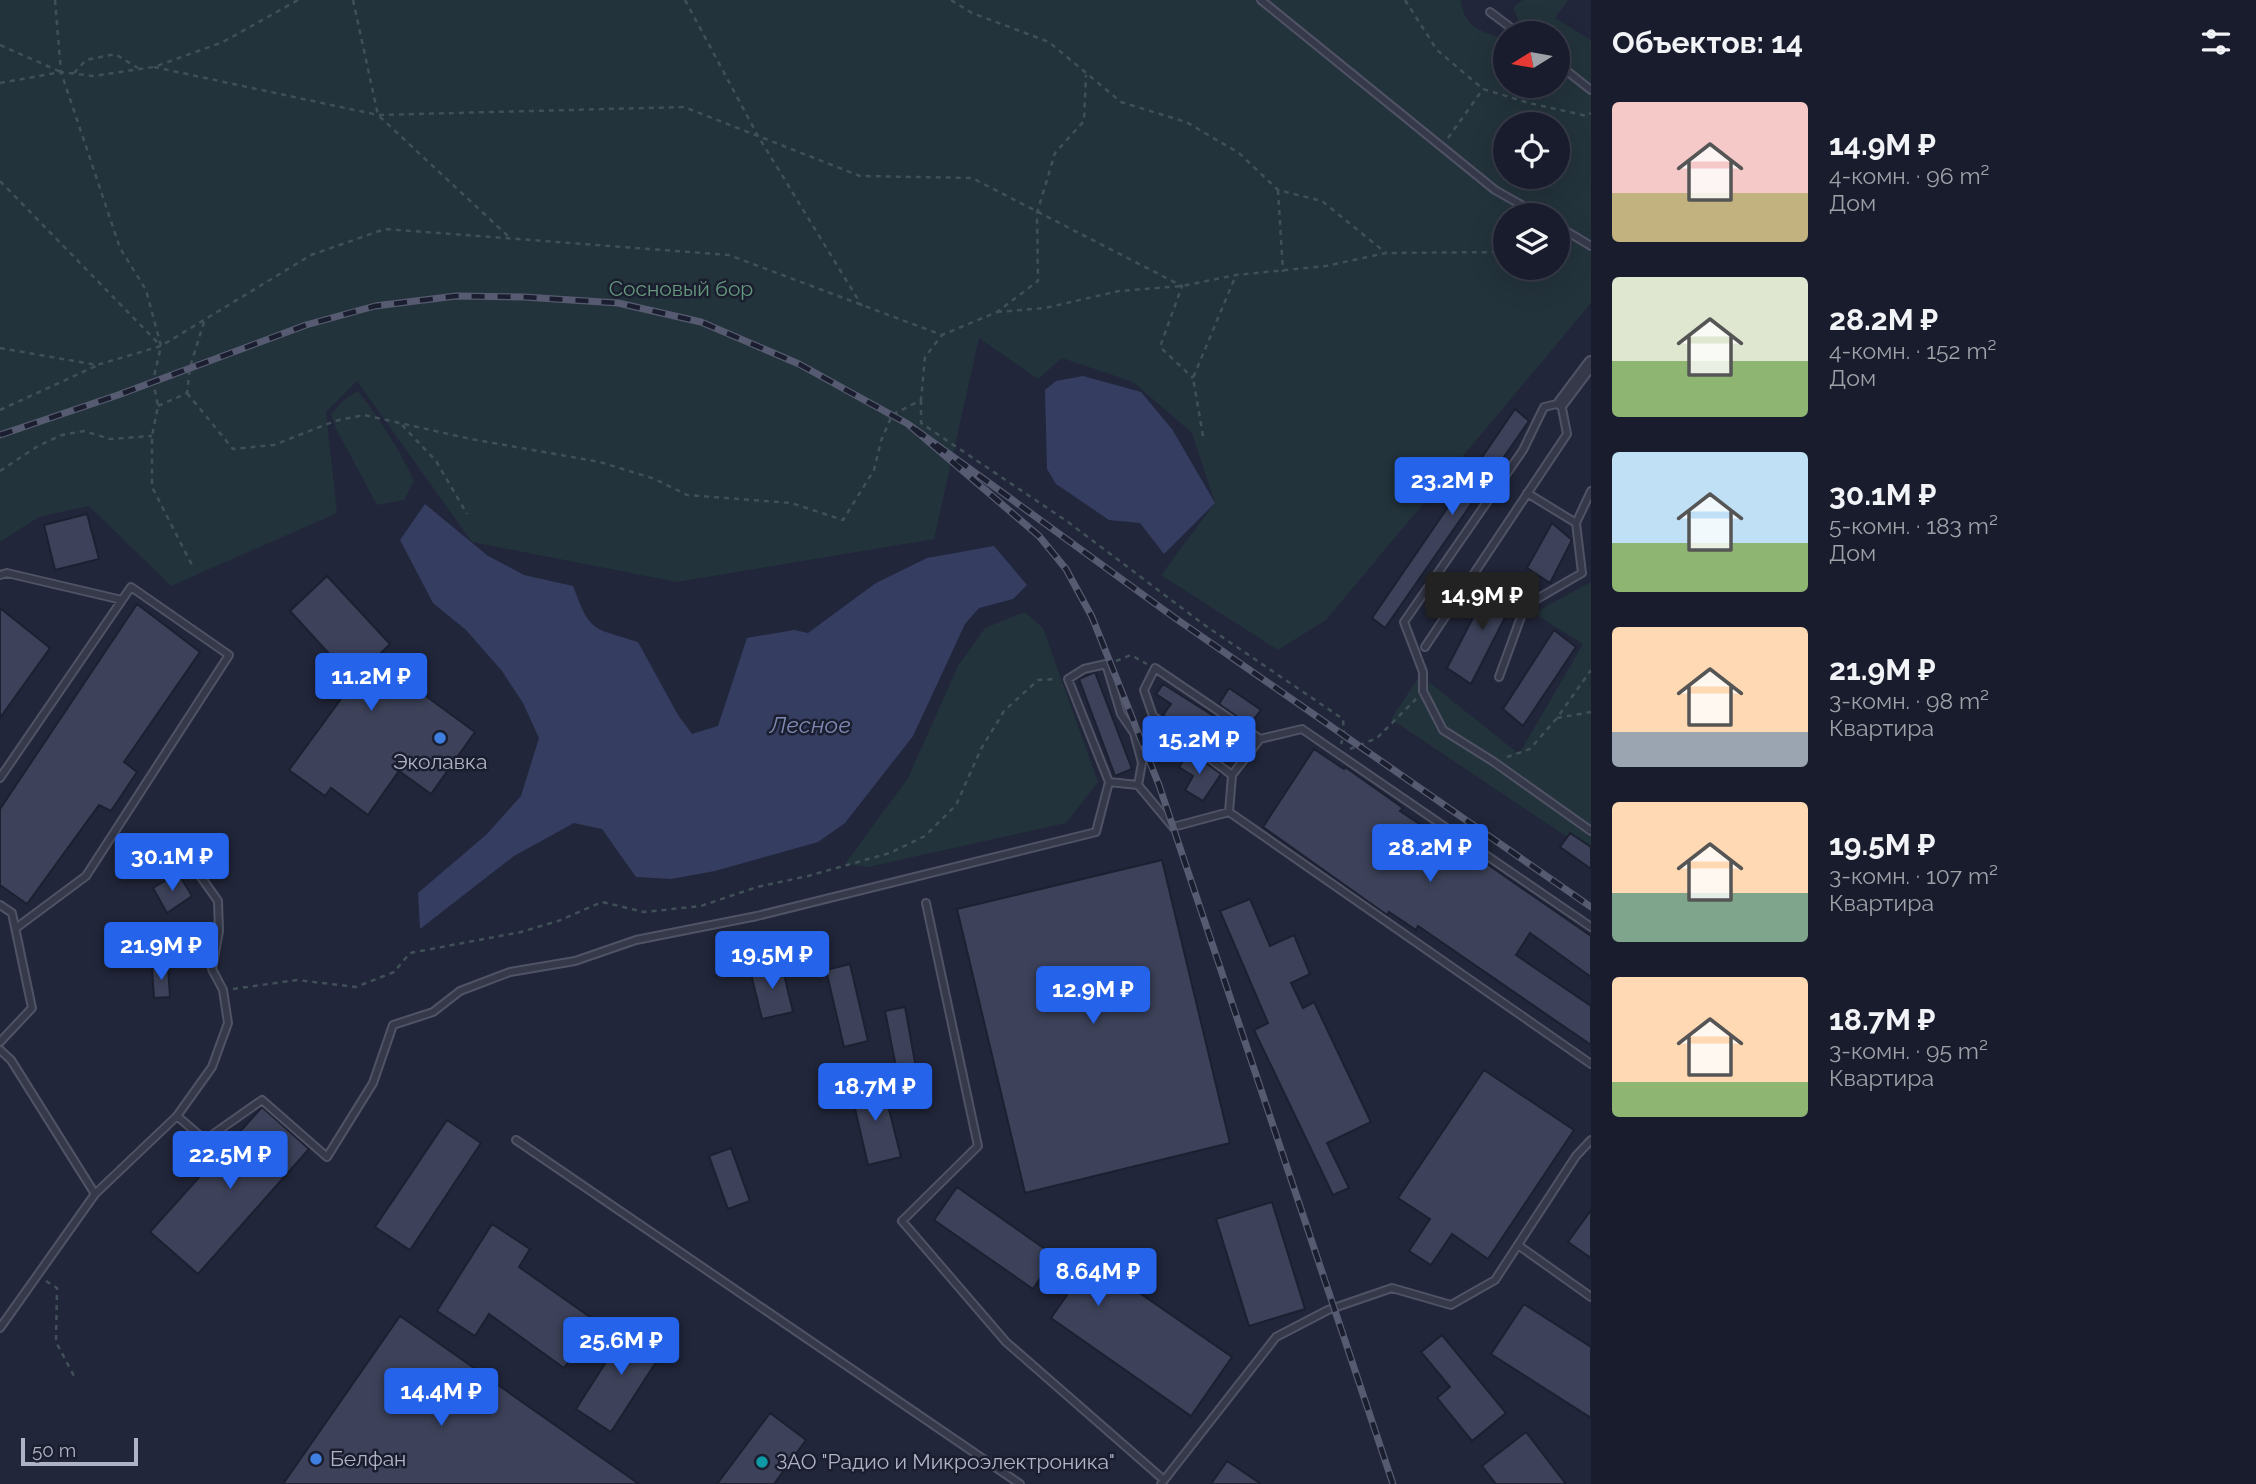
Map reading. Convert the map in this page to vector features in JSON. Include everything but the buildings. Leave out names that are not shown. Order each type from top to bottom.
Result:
[{"type":"street","points":[[1562,403],[1591,363]]},
{"type":"lane","points":[[1261,0],[1495,190],[1518,203]]},
{"type":"lane","points":[[1490,12],[1502,21]]},
{"type":"lane","points":[[1570,73],[1591,90]]},
{"type":"lane","points":[[1570,233],[1591,246]]},
{"type":"lane","points":[[1425,648],[1567,434],[1562,403],[1544,407],[1523,450],[1404,622],[1423,673],[1423,691],[1443,730],[1494,762],[1591,831]]},
{"type":"lane","points":[[1499,677],[1525,606],[1582,573],[1576,523],[1591,491]]},
{"type":"lane","points":[[1527,493],[1576,523]]},
{"type":"lane","points":[[0,575],[6,573],[122,600]]},
{"type":"lane","points":[[0,778],[131,587],[229,655],[86,876],[16,928]]},
{"type":"lane","points":[[177,1116],[205,1140],[262,1100],[327,1157],[373,1083],[393,1026],[433,1012],[460,990],[510,972],[575,961],[636,940],[757,916],[1096,832],[1110,782],[1068,679],[1084,670],[1106,664],[1121,714],[1134,733],[1142,763],[1138,785]]},
{"type":"lane","points":[[1232,775],[1153,716],[1144,690],[1155,668],[1260,739]]},
{"type":"lane","points":[[1229,812],[1232,775],[1260,739],[1302,729],[1591,927]]},
{"type":"lane","points":[[1110,782],[1138,785],[1172,827],[1229,812],[1591,1064]]},
{"type":"lane","points":[[0,1328],[94,1194],[177,1116],[212,1067],[228,1023],[223,990],[212,969],[219,931],[218,901],[194,867]]},
{"type":"lane","points":[[926,903],[978,1146],[902,1221],[1006,1342],[1163,1482],[1276,1337],[1328,1310],[1392,1288],[1451,1305],[1495,1280],[1576,1156],[1591,1140]]},
{"type":"lane","points":[[0,905],[12,913],[32,1008],[0,1042]]},
{"type":"lane","points":[[0,1050],[11,1060],[94,1194]]},
{"type":"lane","points":[[516,1140],[1020,1484]]},
{"type":"lane","points":[[1518,1245],[1591,1297]]},
{"type":"path","points":[[55,0],[61,72],[120,248],[146,290],[161,346],[153,382],[158,407],[152,436],[152,487],[193,567]]},
{"type":"path","points":[[154,67],[223,42],[298,0]]},
{"type":"path","points":[[353,0],[378,114],[510,238]]},
{"type":"path","points":[[685,0],[758,136],[863,307]]},
{"type":"path","points":[[951,0],[972,13],[1049,42],[1121,102],[1186,122],[1238,153],[1278,190],[1322,201],[1386,253]]},
{"type":"path","points":[[1405,0],[1437,50],[1483,89],[1528,103],[1587,116],[1591,113]]},
{"type":"path","points":[[0,45],[61,72]]},
{"type":"path","points":[[74,73],[86,60],[115,54],[138,68]]},
{"type":"path","points":[[0,83],[61,72],[93,76],[154,67],[378,114],[684,107],[860,176],[972,177],[1182,286]]},
{"type":"path","points":[[1086,75],[1084,121],[1055,153],[1037,213],[1038,281],[997,312],[942,335],[925,357],[920,423],[1068,522],[1203,624],[1343,719],[1344,735],[1338,754]]},
{"type":"path","points":[[1442,146],[1483,89]]},
{"type":"path","points":[[0,181],[161,346]]},
{"type":"path","points":[[1278,190],[1283,272]]},
{"type":"path","points":[[0,410],[97,365],[161,346],[311,255],[385,229],[729,255],[942,335]]},
{"type":"path","points":[[997,312],[1045,308],[1119,291],[1182,286],[1237,275],[1326,266],[1386,253],[1493,252]]},
{"type":"path","points":[[1203,436],[1193,378],[1237,275]]},
{"type":"path","points":[[1182,286],[1160,347],[1193,378]]},
{"type":"path","points":[[204,321],[190,367],[187,393],[233,449],[274,445],[335,421],[364,415],[471,439],[600,462],[654,479],[687,495],[791,503],[843,520],[874,470],[891,415],[921,400]]},
{"type":"path","points":[[0,348],[97,365]]},
{"type":"path","points":[[158,407],[187,393]]},
{"type":"path","points":[[402,425],[436,461],[467,514]]},
{"type":"path","points":[[0,471],[38,446],[62,435],[84,431],[110,439],[152,436]]},
{"type":"path","points":[[1106,664],[1131,655],[1155,668]]},
{"type":"path","points":[[1494,762],[1530,749],[1557,719],[1591,670]]},
{"type":"path","points":[[223,990],[298,980],[356,987],[394,972],[410,953],[521,932],[558,921],[602,902],[644,912],[701,906],[757,887],[890,853],[925,836],[956,805],[981,748],[1004,711],[1038,680],[1068,679]]},
{"type":"path","points":[[1338,754],[1377,738],[1423,691]]},
{"type":"path","points":[[1557,719],[1591,712]]},
{"type":"path","points":[[37,1276],[57,1288],[56,1342],[74,1376]]},
{"type":"green space","name":"Сосновый бор","points":[[0,0],[1461,0],[1470,23],[1493,36],[1493,98],[1570,98],[1570,27],[1591,40],[1591,303],[1326,620],[1278,650],[1161,575],[1215,503],[1192,433],[1133,382],[1062,358],[1038,379],[979,338],[934,539],[677,582],[472,542],[357,381],[326,412],[337,513],[171,586],[89,506],[39,517],[0,542]]},
{"type":"green space","name":"Сосновый бор","points":[[1522,0],[1568,0],[1555,18],[1560,21],[1519,21],[1513,8]]},
{"type":"green space","points":[[358,391],[389,435],[414,481],[404,500],[377,505],[335,427],[331,414],[345,399]]},
{"type":"green space","points":[[1591,582],[1591,853],[1391,719],[1420,675],[1519,754],[1583,644],[1534,613]]},
{"type":"green space","points":[[1025,612],[1043,628],[1098,782],[1066,823],[868,867],[845,864],[908,778],[958,666],[985,628]]},
{"type":"water","points":[[1083,376],[1141,392],[1172,429],[1215,503],[1164,554],[1140,523],[1109,520],[1056,484],[1047,469],[1045,390],[1056,381]]},
{"type":"water","name":"Лесное","points":[[425,504],[488,556],[524,575],[573,586],[589,621],[611,634],[638,642],[678,715],[692,734],[718,726],[747,638],[794,630],[808,633],[876,583],[927,558],[994,546],[1027,585],[1013,599],[979,608],[965,624],[913,736],[845,823],[818,842],[715,871],[671,879],[636,877],[602,829],[574,823],[514,856],[420,929],[418,893],[487,834],[521,796],[539,738],[523,703],[502,671],[466,630],[433,603],[400,540]]},
{"type":"railway","points":[[0,435],[118,395],[306,325],[375,306],[456,296],[618,303],[701,322],[799,364],[908,424]]},
{"type":"railway","points":[[1393,1484],[1159,785],[1092,617],[1066,569],[1039,536],[908,424],[1175,618],[1591,907]]},
{"type":"place","name":"Эколавка","points":[[440,738]]},
{"type":"place","name":"Белфан","points":[[316,1459]]},
{"type":"place","name":"ЗАО \"Радио и Микроэлектроника\"","points":[[762,1462]]}]
